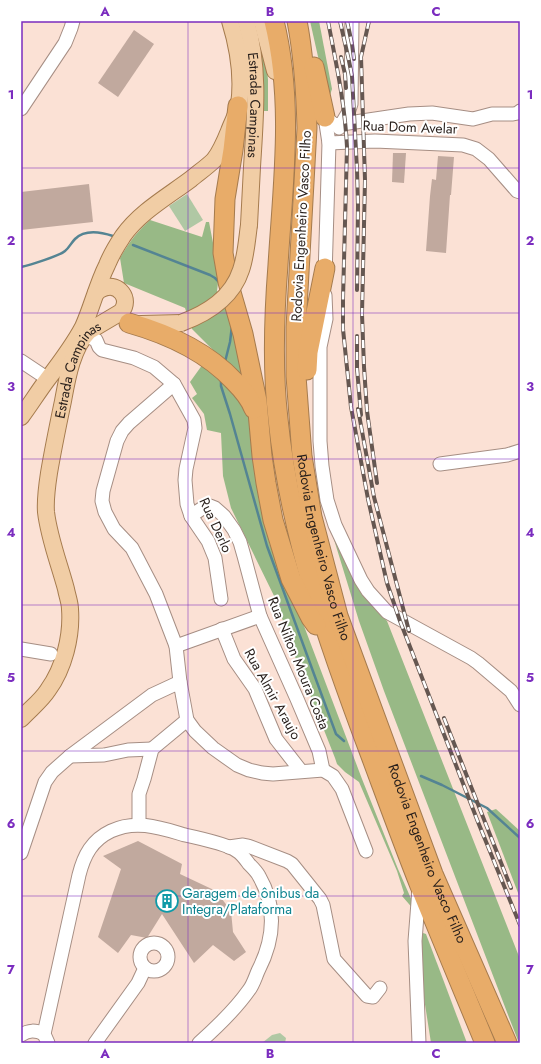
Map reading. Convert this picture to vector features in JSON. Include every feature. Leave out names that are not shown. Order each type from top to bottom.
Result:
[{"type":"highway","name":"Rodovia Engenheiro Vasco Filho","points":[[274,21],[282,62],[286,118],[285,173],[274,336],[274,378],[282,458],[303,552],[314,594],[331,646],[356,717],[420,884],[485,1043]]},
{"type":"highway","points":[[298,21],[334,120]]},
{"type":"highway","name":"Rodovia Engenheiro Vasco Filho","points":[[298,21],[304,66],[307,115],[306,159],[296,327],[296,376],[302,456],[312,517],[338,616],[433,874],[507,1043]]},
{"type":"highway","points":[[238,106],[225,199],[223,253],[228,282],[243,334],[257,401],[266,483],[273,520],[291,579],[311,618],[331,646]]},
{"type":"highway","points":[[302,456],[308,352],[325,268]]},
{"type":"highway","points":[[129,323],[144,327],[175,340],[208,357],[228,374],[243,390],[253,407],[259,425]]},
{"type":"main road","name":"Estrada Campinas","points":[[21,417],[68,353],[83,326],[106,266],[124,234],[136,221],[161,200],[189,180],[213,160],[225,142],[238,106],[240,85],[239,66],[230,21]]},
{"type":"main road","name":"Estrada Campinas","points":[[21,719],[49,689],[63,661],[68,638],[70,608],[50,532],[46,512],[46,493],[66,384],[76,352],[91,330],[129,323],[181,323],[205,313],[218,304],[229,293],[242,269],[249,224],[254,136],[255,76],[253,55],[246,21]]},
{"type":"main road","points":[[262,21],[275,71]]},
{"type":"main road","points":[[91,330],[120,312],[124,308],[125,304],[122,292],[118,289],[112,287],[103,288],[96,293]]},
{"type":"main road","points":[[50,377],[57,373],[61,374],[64,376],[66,384]]},
{"type":"street","points":[[21,109],[65,43],[73,21]]},
{"type":"street","points":[[334,120],[348,113],[351,104],[352,21]]},
{"type":"street","points":[[334,120],[379,119],[409,114],[432,113],[472,119],[492,114],[513,114],[520,111]]},
{"type":"street","points":[[334,120],[329,143],[325,268],[326,319],[320,347],[319,395],[320,441],[327,500],[351,561],[361,580],[368,591],[387,612],[475,660],[510,691],[520,705]]},
{"type":"street","points":[[329,143],[334,120]]},
{"type":"street","name":"Rua Dom Avelar","points":[[329,143],[375,140],[463,144],[476,149],[489,159],[517,191],[520,192]]},
{"type":"street","name":"Rua Derlo","points":[[91,330],[102,350],[134,358],[154,367],[174,384],[195,424],[186,469],[185,480],[187,504],[191,516],[208,542],[215,558],[221,599]]},
{"type":"street","points":[[21,361],[50,377]]},
{"type":"street","points":[[174,384],[129,423],[122,431],[117,441],[103,491],[102,501],[105,512],[114,529],[132,548],[156,594],[176,646],[180,682],[187,720],[213,748],[237,765],[249,770],[273,774],[323,770],[333,776],[342,789],[366,851]]},
{"type":"street","points":[[440,464],[507,455],[520,451]]},
{"type":"street","name":"Rua Nilton Moura Costa","points":[[191,516],[204,507],[210,506],[220,512],[229,521],[234,530],[240,542],[260,616],[319,751],[323,770]]},
{"type":"street","points":[[176,646],[260,616]]},
{"type":"street","name":"Rua Almir Araujo","points":[[222,629],[234,659],[254,689],[276,740],[302,771]]},
{"type":"street","points":[[21,649],[51,654]]},
{"type":"street","points":[[21,853],[45,782],[52,772],[70,756],[152,695],[180,682]]},
{"type":"street","points":[[139,824],[138,794],[144,779],[152,749],[187,720]]},
{"type":"street","points":[[70,756],[104,755],[128,750],[152,749]]},
{"type":"street","points":[[46,1039],[78,875],[82,862],[88,850],[95,841],[105,834],[113,830],[139,824],[153,826],[229,847],[239,853],[259,875],[269,897],[272,912],[271,936],[263,963],[250,990],[228,1017],[199,1043]]},
{"type":"street","points":[[229,847],[243,845],[248,846],[292,864],[323,904],[334,959],[367,996],[372,997],[380,988]]},
{"type":"street","points":[[419,1043],[415,941],[420,884]]},
{"type":"street","points":[[95,1043],[138,983],[146,968]]},
{"type":"street","points":[[21,1035],[31,1031],[37,1031],[46,1039]]},
{"type":"green space","points":[[253,21],[260,21],[266,55],[268,111],[262,111]]},
{"type":"green space","points":[[310,21],[319,21],[332,89],[328,101]]},
{"type":"green space","points":[[187,194],[203,220],[185,231],[169,206]]},
{"type":"green space","points":[[150,220],[202,237],[206,222],[209,222],[219,274],[217,291],[226,307],[244,375],[259,500],[270,545],[301,618],[362,779],[416,910],[415,911],[402,896],[404,893],[397,871],[359,782],[337,764],[290,644],[277,602],[231,508],[223,476],[221,433],[207,430],[204,414],[192,398],[197,394],[190,382],[213,350],[192,329],[185,308],[124,283],[120,258],[141,229]]},
{"type":"green space","points":[[332,533],[337,534],[352,576],[366,596],[387,621],[520,959],[520,1043],[384,691],[359,621]]},
{"type":"green space","points":[[496,809],[520,831],[520,898],[487,812]]},
{"type":"green space","points":[[421,934],[426,934],[467,1043],[431,1043],[421,979]]},
{"type":"green space","points":[[280,1033],[286,1038],[285,1043],[262,1043],[272,1035]]},
{"type":"building","points":[[134,30],[154,44],[118,97],[98,83]]},
{"type":"building","points":[[393,153],[406,153],[404,183],[392,182]]},
{"type":"building","points":[[438,156],[454,157],[446,253],[426,251],[432,179],[436,180]]},
{"type":"building","points":[[89,184],[93,222],[21,230],[21,192]]},
{"type":"building","name":"Garagem de ônibus da Integra/Plataforma","points":[[138,841],[182,864],[180,874],[216,891],[231,911],[233,932],[246,952],[234,961],[213,945],[194,963],[162,914],[147,938],[131,935],[118,953],[98,937],[121,869],[103,856]]},
{"type":"waterway","points":[[21,267],[62,253],[75,239],[83,234],[93,232],[113,236]]},
{"type":"waterway","points":[[133,245],[210,275],[220,283]]},
{"type":"waterway","points":[[225,362],[232,326]]},
{"type":"waterway","points":[[221,378],[221,386],[267,546],[336,734],[344,741]]},
{"type":"waterway","points":[[421,776],[487,808],[520,838]]},
{"type":"railway","points":[[328,21],[342,99],[347,147],[343,329],[351,407],[368,499],[387,583],[400,621],[478,822],[520,925]]},
{"type":"railway","points":[[340,21],[352,76],[358,205],[357,290]]},
{"type":"railway","points":[[347,21],[354,59]]},
{"type":"railway","points":[[369,21],[361,57],[365,180],[362,314],[367,411],[377,483]]},
{"type":"railway","points":[[341,57],[345,74],[346,88]]},
{"type":"railway","points":[[357,336],[357,368],[361,415]]},
{"type":"railway","points":[[358,409],[374,497],[409,631]]},
{"type":"railway","points":[[444,718],[511,888]]},
{"type":"place","name":"Garagem de ônibus da Integra/Plataforma","points":[[167,901]]}]
